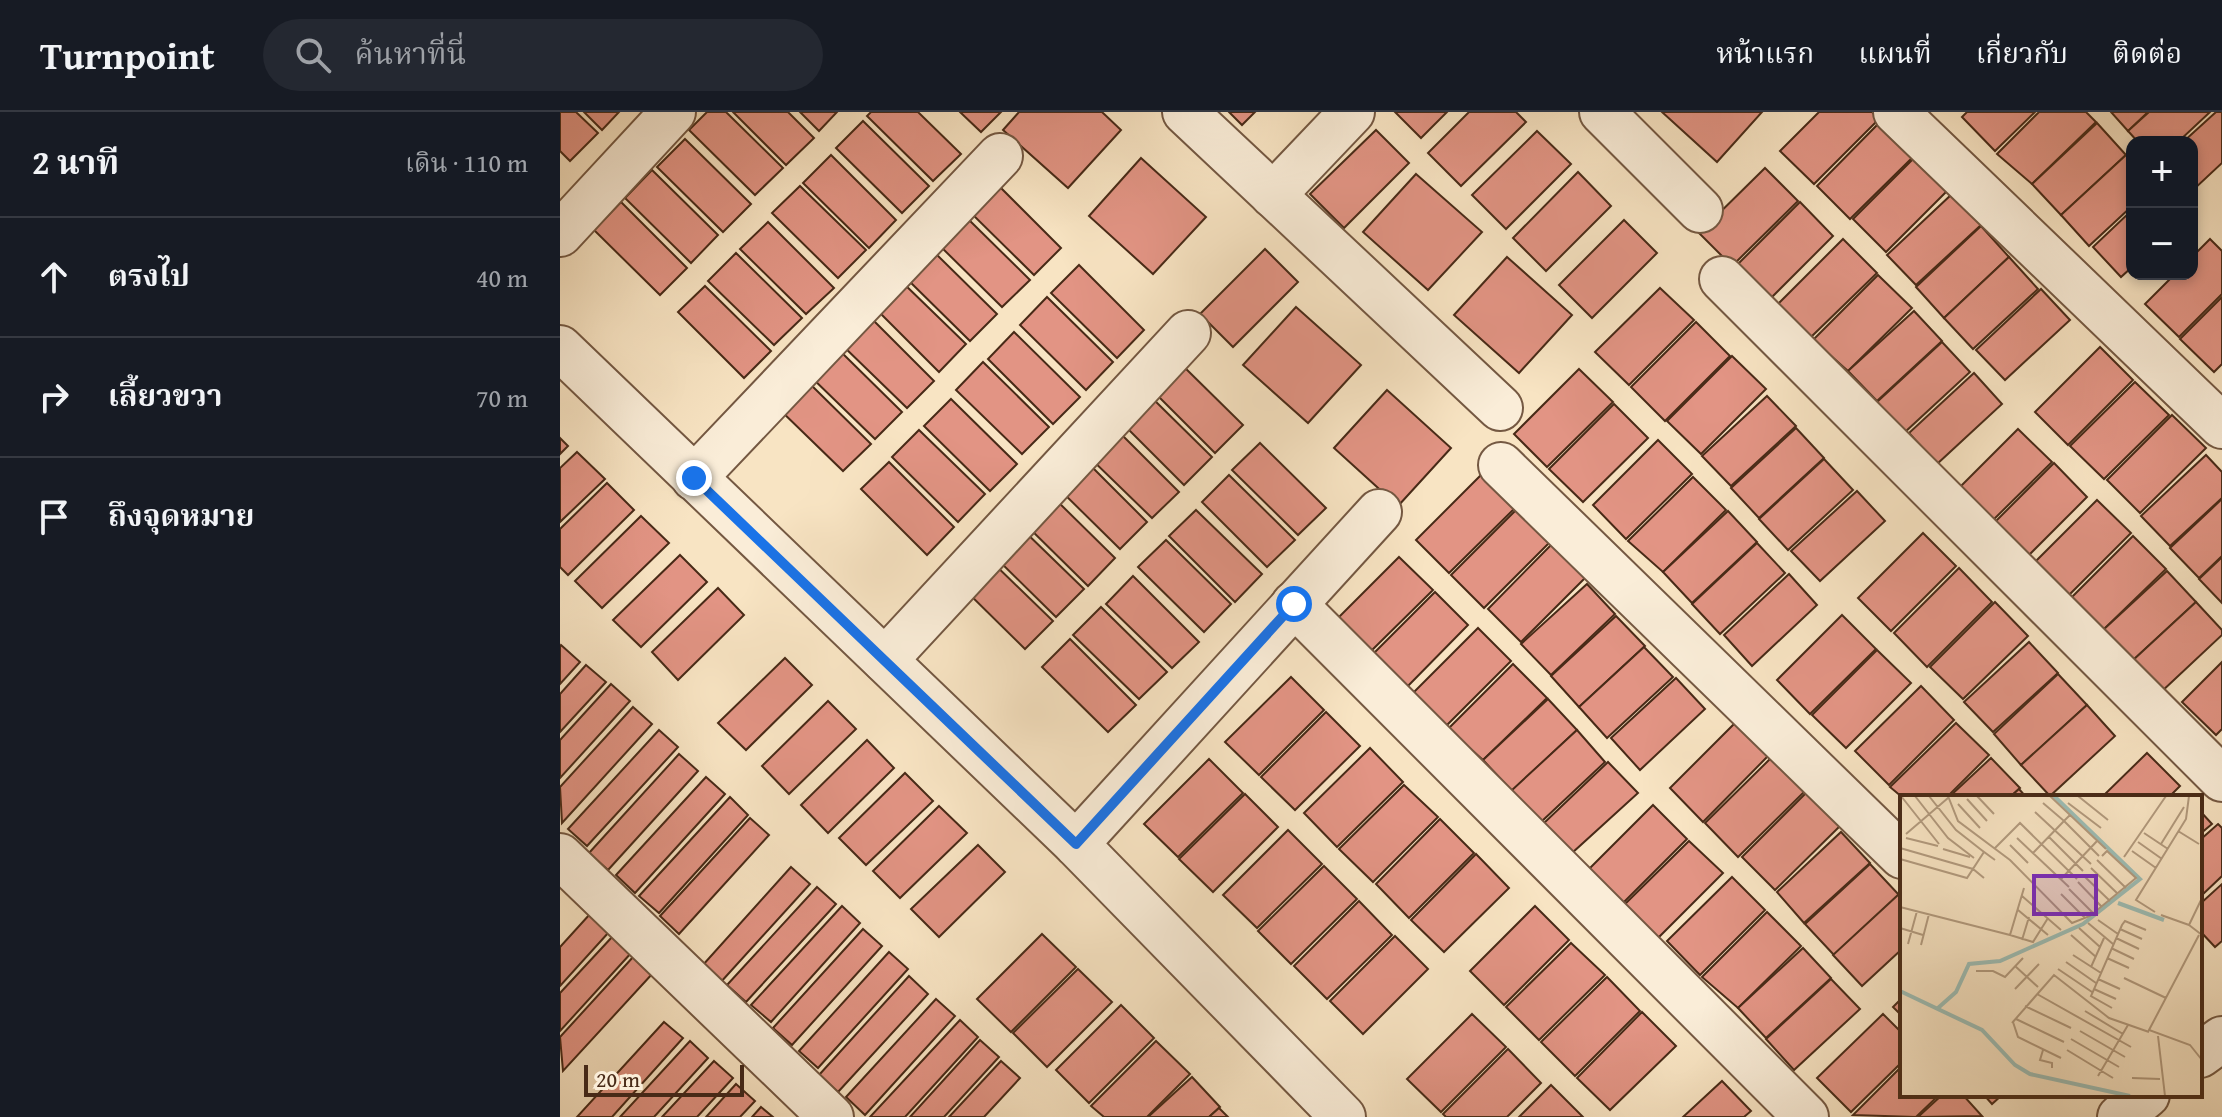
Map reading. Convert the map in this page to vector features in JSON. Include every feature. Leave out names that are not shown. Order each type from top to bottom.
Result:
[{"type":"street","points":[[560,234],[673,112]]},
{"type":"street","points":[[1185,112],[1500,408]]},
{"type":"street","points":[[1273,195],[1352,112]]},
{"type":"street","points":[[1602,112],[1700,210]]},
{"type":"street","points":[[1896,112],[2222,426]]},
{"type":"street","points":[[694,478],[1000,156]]},
{"type":"street","points":[[1722,279],[2222,779]]},
{"type":"street","points":[[885,660],[1188,333]]},
{"type":"street","points":[[560,348],[1076,844],[1343,1117]]},
{"type":"street","points":[[1501,465],[1900,854]]},
{"type":"street","points":[[1076,844],[1379,512]]},
{"type":"street","points":[[1294,604],[1806,1117]]},
{"type":"street","points":[[560,856],[831,1117]]},
{"type":"street","points":[[2202,1054],[2222,1039]]},
{"type":"street","points":[[2120,1117],[2145,1097]]},
{"type":"building","points":[[560,112],[576,112],[598,133],[570,161],[560,151]]},
{"type":"building","points":[[584,112],[619,112],[602,130]]},
{"type":"building","points":[[707,112],[726,112],[783,168],[755,195],[689,130]]},
{"type":"building","points":[[733,112],[788,112],[814,138],[786,165]]},
{"type":"building","points":[[800,112],[837,112],[819,131]]},
{"type":"building","points":[[871,112],[918,112],[961,154],[933,181],[867,116]]},
{"type":"building","points":[[960,112],[1001,112],[981,132]]},
{"type":"building","points":[[1019,112],[1102,112],[1121,130],[1068,188],[1003,130]]},
{"type":"building","points":[[1229,112],[1255,112],[1242,125]]},
{"type":"building","points":[[1395,112],[1447,112],[1421,138]]},
{"type":"building","points":[[1469,112],[1516,112],[1526,122],[1461,186],[1428,153]]},
{"type":"building","points":[[1662,112],[1762,112],[1717,162]]},
{"type":"building","points":[[1819,112],[1872,112],[1879,119],[1814,184],[1780,151]]},
{"type":"building","points":[[1967,112],[2035,112],[1995,151],[1962,117]]},
{"type":"building","points":[[2039,112],[2086,112],[2096,122],[2032,184],[1997,154]]},
{"type":"building","points":[[2111,112],[2148,112],[2128,131]]},
{"type":"building","points":[[2149,112],[2210,112],[2184,136],[2133,136],[2128,131]]},
{"type":"building","points":[[2216,112],[2222,112],[2222,163],[2198,185],[2198,136],[2190,136]]},
{"type":"building","points":[[863,121],[929,186],[902,213],[836,148]]},
{"type":"building","points":[[1881,121],[1915,155],[1850,219],[1817,186]]},
{"type":"building","points":[[2097,123],[2126,155],[2061,215],[2032,184]]},
{"type":"building","points":[[1376,130],[1409,163],[1344,228],[1310,194]]},
{"type":"building","points":[[1537,131],[1571,164],[1506,229],[1472,195]]},
{"type":"building","points":[[685,139],[751,204],[723,232],[657,167]]},
{"type":"building","points":[[831,155],[896,220],[869,248],[803,183]]},
{"type":"building","points":[[1917,155],[1951,187],[1886,252],[1853,219]]},
{"type":"building","points":[[2126,155],[2126,212],[2089,246],[2061,215]]},
{"type":"building","points":[[1141,158],[1206,217],[1153,274],[1089,216]]},
{"type":"building","points":[[1765,168],[1798,201],[1732,266],[1699,233]]},
{"type":"building","points":[[652,170],[718,235],[691,263],[625,198]]},
{"type":"building","points":[[1578,172],[1611,206],[1546,271],[1513,238]]},
{"type":"building","points":[[1416,174],[1482,232],[1428,290],[1363,232]]},
{"type":"building","points":[[995,182],[1061,248],[1034,275],[968,210]]},
{"type":"building","points":[[800,186],[866,250],[838,278],[772,213]]},
{"type":"building","points":[[1952,194],[1981,225],[1916,285],[1887,255]]},
{"type":"building","points":[[621,202],[687,268],[660,295],[594,230]]},
{"type":"building","points":[[1800,202],[1833,236],[1768,301],[1735,267]]},
{"type":"building","points":[[964,215],[1030,280],[1002,307],[936,242]]},
{"type":"building","points":[[2126,216],[2126,272],[2121,277],[2093,247]]},
{"type":"building","points":[[1624,220],[1657,253],[1592,318],[1559,285]]},
{"type":"building","points":[[768,222],[834,288],[806,314],[740,249]]},
{"type":"building","points":[[1981,226],[2009,257],[1944,318],[1916,287]]},
{"type":"building","points":[[1843,239],[1877,273],[1811,337],[1778,304]]},
{"type":"building","points":[[2210,239],[2222,251],[2222,294],[2179,337],[2145,304],[2169,280],[2198,280],[2198,251]]},
{"type":"building","points":[[931,249],[997,314],[970,341],[904,276]]},
{"type":"building","points":[[1265,249],[1298,282],[1233,347],[1200,314]]},
{"type":"building","points":[[736,253],[802,318],[774,345],[708,281]]},
{"type":"building","points":[[1507,257],[1572,315],[1519,373],[1454,315]]},
{"type":"building","points":[[2009,257],[2038,289],[1973,349],[1944,318]]},
{"type":"building","points":[[1079,265],[1144,330],[1117,358],[1051,293]]},
{"type":"building","points":[[1878,275],[1912,308],[1848,371],[1813,340]]},
{"type":"building","points":[[900,280],[966,344],[939,372],[873,306]]},
{"type":"building","points":[[705,286],[771,351],[744,378],[678,312]]},
{"type":"building","points":[[1660,288],[1694,320],[1629,385],[1595,352]]},
{"type":"building","points":[[2041,289],[2070,320],[2005,380],[1976,350]]},
{"type":"building","points":[[1047,297],[1113,362],[1086,390],[1020,325]]},
{"type":"building","points":[[2222,297],[2222,364],[2214,372],[2180,339]]},
{"type":"building","points":[[1296,307],[1361,365],[1308,423],[1243,365]]},
{"type":"building","points":[[1914,311],[1942,341],[1877,401],[1848,371]]},
{"type":"building","points":[[869,316],[934,381],[907,408],[841,344]]},
{"type":"building","points":[[1696,322],[1730,356],[1665,421],[1631,387]]},
{"type":"building","points":[[1014,332],[1080,397],[1053,424],[988,359]]},
{"type":"building","points":[[1942,342],[1970,372],[1905,432],[1877,402]]},
{"type":"building","points":[[836,347],[902,412],[875,439],[809,375]]},
{"type":"building","points":[[2100,347],[2133,380],[2068,445],[2035,412]]},
{"type":"building","points":[[1732,356],[1766,389],[1701,454],[1667,421]]},
{"type":"building","points":[[1177,360],[1243,425],[1215,453],[1149,387]]},
{"type":"building","points":[[983,362],[1049,427],[1022,454],[956,390]]},
{"type":"building","points":[[1579,369],[1613,402],[1547,467],[1514,434]]},
{"type":"building","points":[[1974,373],[2002,404],[1937,464],[1909,433]]},
{"type":"building","points":[[805,379],[871,444],[843,471],[777,407]]},
{"type":"building","points":[[2135,382],[2169,415],[2104,479],[2070,446]]},
{"type":"building","points":[[1387,390],[1451,448],[1398,506],[1334,448]]},
{"type":"building","points":[[1146,392],[1212,457],[1184,485],[1119,420]]},
{"type":"building","points":[[1767,396],[1796,426],[1731,486],[1702,456]]},
{"type":"building","points":[[951,399],[1017,464],[990,491],[924,426]]},
{"type":"building","points":[[1614,404],[1648,438],[1583,502],[1549,469]]},
{"type":"building","points":[[2172,415],[2206,448],[2140,513],[2107,480]]},
{"type":"building","points":[[1113,426],[1179,492],[1152,518],[1086,454]]},
{"type":"building","points":[[1796,428],[1824,458],[1759,518],[1731,488]]},
{"type":"building","points":[[2018,429],[2052,462],[1987,526],[1953,494]]},
{"type":"building","points":[[919,430],[985,494],[958,522],[892,457]]},
{"type":"building","points":[[560,438],[568,446],[560,454]]},
{"type":"building","points":[[1658,440],[1692,474],[1626,539],[1593,505]]},
{"type":"building","points":[[1260,443],[1326,508],[1298,535],[1232,470]]},
{"type":"building","points":[[577,452],[605,479],[560,522],[560,468]]},
{"type":"building","points":[[2206,455],[2222,472],[2222,498],[2170,546],[2141,516]]},
{"type":"building","points":[[1082,457],[1147,522],[1120,549],[1054,484]]},
{"type":"building","points":[[1824,459],[1853,490],[1788,550],[1759,519]]},
{"type":"building","points":[[889,462],[954,527],[927,555],[861,489]]},
{"type":"building","points":[[2054,463],[2087,497],[2022,562],[1989,528]]},
{"type":"building","points":[[1229,475],[1295,540],[1267,567],[1202,502]]},
{"type":"building","points":[[1481,475],[1514,509],[1449,573],[1416,540]]},
{"type":"building","points":[[1693,477],[1726,510],[1663,572],[1628,541]]},
{"type":"building","points":[[607,483],[634,510],[568,575],[560,567],[560,529]]},
{"type":"building","points":[[1857,491],[1885,521],[1820,581],[1791,551]]},
{"type":"building","points":[[1050,494],[1115,558],[1088,586],[1022,521]]},
{"type":"building","points":[[2222,499],[2222,556],[2199,578],[2170,548]]},
{"type":"building","points":[[2097,500],[2131,533],[2066,598],[2032,565]]},
{"type":"building","points":[[1196,510],[1262,574],[1235,602],[1169,536]]},
{"type":"building","points":[[1516,510],[1549,543],[1484,608],[1451,575]]},
{"type":"building","points":[[1728,511],[1757,542],[1692,603],[1663,572]]},
{"type":"building","points":[[641,516],[669,543],[602,608],[575,581]]},
{"type":"building","points":[[1018,525],[1084,589],[1056,617],[990,552]]},
{"type":"building","points":[[1923,533],[1956,566],[1891,631],[1858,598]]},
{"type":"building","points":[[2133,536],[2166,569],[2102,631],[2068,601]]},
{"type":"building","points":[[1166,540],[1231,604],[1204,632],[1138,567]]},
{"type":"building","points":[[1553,543],[1586,577],[1521,642],[1488,609]]},
{"type":"building","points":[[1757,543],[1785,573],[1720,634],[1692,604]]},
{"type":"building","points":[[680,555],[707,582],[641,647],[613,620]]},
{"type":"building","points":[[987,557],[1053,621],[1025,649],[959,584]]},
{"type":"building","points":[[1399,557],[1433,590],[1367,655],[1334,622]]},
{"type":"building","points":[[2222,557],[2222,603],[2199,579]]},
{"type":"building","points":[[1959,568],[1992,602],[1927,667],[1894,633]]},
{"type":"building","points":[[2167,571],[2196,602],[2131,662],[2102,631]]},
{"type":"building","points":[[1789,574],[1817,605],[1752,666],[1724,635]]},
{"type":"building","points":[[1133,576],[1199,642],[1172,668],[1106,604]]},
{"type":"building","points":[[1587,584],[1615,614],[1551,675],[1521,644]]},
{"type":"building","points":[[718,588],[744,615],[678,680],[652,652]]},
{"type":"building","points":[[1435,592],[1468,625],[1403,691],[1370,657]]},
{"type":"building","points":[[1995,602],[2028,636],[1963,699],[1930,667]]},
{"type":"building","points":[[2196,602],[2222,630],[2222,635],[2160,693],[2131,662]]},
{"type":"building","points":[[1101,607],[1167,672],[1139,699],[1073,635]]},
{"type":"building","points":[[1842,615],[1876,649],[1810,714],[1777,680]]},
{"type":"building","points":[[1616,616],[1645,646],[1579,707],[1551,676]]},
{"type":"building","points":[[1478,628],[1511,661],[1446,726],[1413,693]]},
{"type":"building","points":[[1070,639],[1136,705],[1108,732],[1042,667]]},
{"type":"building","points":[[2029,642],[2058,673],[1993,732],[1964,702]]},
{"type":"building","points":[[560,647],[580,662],[560,684]]},
{"type":"building","points":[[1644,647],[1673,677],[1607,738],[1579,707]]},
{"type":"building","points":[[1877,650],[1911,683],[1846,748],[1812,715]]},
{"type":"building","points":[[785,658],[812,685],[746,750],[718,723]]},
{"type":"building","points":[[2222,662],[2222,729],[2216,735],[2182,702]]},
{"type":"building","points":[[1513,664],[1547,698],[1483,760],[1448,729]]},
{"type":"building","points":[[586,665],[606,682],[560,732],[560,694]]},
{"type":"building","points":[[2058,674],[2087,705],[2021,765],[1994,734]]},
{"type":"building","points":[[1291,677],[1324,710],[1259,775],[1225,742]]},
{"type":"building","points":[[1676,678],[1705,709],[1640,770],[1611,738]]},
{"type":"building","points":[[611,684],[630,701],[560,778],[560,740]]},
{"type":"building","points":[[1921,686],[1954,720],[1889,785],[1855,751]]},
{"type":"building","points":[[1548,699],[1577,730],[1512,791],[1483,760]]},
{"type":"building","points":[[828,701],[856,729],[789,794],[762,766]]},
{"type":"building","points":[[2087,705],[2115,736],[2051,795],[2021,765]]},
{"type":"building","points":[[633,707],[652,724],[562,823],[560,787]]},
{"type":"building","points":[[1326,712],[1360,746],[1295,810],[1261,777]]},
{"type":"building","points":[[1735,723],[1768,756],[1703,822],[1670,788]]},
{"type":"building","points":[[1956,723],[1989,755],[1949,795],[1900,795],[1890,787]]},
{"type":"building","points":[[659,730],[678,747],[587,846],[568,829]]},
{"type":"building","points":[[1577,730],[1605,762],[1541,822],[1511,791]]},
{"type":"building","points":[[867,740],[894,768],[828,833],[801,805]]},
{"type":"building","points":[[1370,748],[1403,782],[1337,847],[1304,813]]},
{"type":"building","points":[[2147,753],[2180,786],[2171,795],[2104,795]]},
{"type":"building","points":[[679,754],[698,771],[608,870],[589,853]]},
{"type":"building","points":[[1771,758],[1804,792],[1738,857],[1705,823]]},
{"type":"building","points":[[1991,758],[2020,788],[2012,795],[1951,795]]},
{"type":"building","points":[[1209,759],[1243,793],[1178,857],[1144,824]]},
{"type":"building","points":[[1608,762],[1638,793],[1572,853],[1544,823]]},
{"type":"building","points":[[905,773],[933,801],[866,865],[839,838]]},
{"type":"building","points":[[706,777],[725,794],[635,893],[616,875]]},
{"type":"building","points":[[1404,785],[1438,817],[1373,882],[1339,849]]},
{"type":"building","points":[[1807,792],[1841,825],[1775,890],[1742,857]]},
{"type":"building","points":[[1245,794],[1278,827],[1213,892],[1179,859]]},
{"type":"building","points":[[730,797],[748,815],[659,913],[639,896]]},
{"type":"building","points":[[1653,805],[1687,839],[1622,904],[1588,870]]},
{"type":"building","points":[[939,806],[967,833],[900,898],[873,871]]},
{"type":"building","points":[[2202,813],[2212,824],[2202,832]]},
{"type":"building","points":[[750,818],[769,835],[679,934],[660,916]]},
{"type":"building","points":[[1440,819],[1474,853],[1409,918],[1376,884]]},
{"type":"building","points":[[2218,824],[2222,828],[2222,876],[2202,895],[2202,838]]},
{"type":"building","points":[[1288,830],[1322,864],[1257,928],[1223,895]]},
{"type":"building","points":[[1841,832],[1870,863],[1804,923],[1777,892]]},
{"type":"building","points":[[1689,841],[1723,873],[1658,938],[1624,905]]},
{"type":"building","points":[[978,845],[1005,872],[939,937],[911,909]]},
{"type":"building","points":[[1476,854],[1509,888],[1444,952],[1411,920]]},
{"type":"building","points":[[1870,864],[1899,895],[1834,955],[1805,924]]},
{"type":"building","points":[[1324,866],[1357,899],[1291,964],[1258,931]]},
{"type":"building","points":[[791,867],[810,884],[720,983],[702,966]]},
{"type":"building","points":[[1732,877],[1765,910],[1700,975],[1667,941]]},
{"type":"building","points":[[2222,884],[2222,941],[2215,947],[2202,933],[2202,902]]},
{"type":"building","points":[[817,887],[836,904],[746,1002],[727,985]]},
{"type":"building","points":[[1898,895],[1900,897],[1900,951],[1862,986],[1833,955]]},
{"type":"building","points":[[1359,901],[1392,935],[1327,999],[1294,966]]},
{"type":"building","points":[[842,906],[860,923],[771,1022],[751,1005]]},
{"type":"building","points":[[1535,906],[1569,940],[1504,1005],[1470,971]]},
{"type":"building","points":[[1767,912],[1801,946],[1738,1008],[1702,977]]},
{"type":"building","points":[[590,914],[609,932],[560,986],[560,947]]},
{"type":"building","points":[[863,929],[882,946],[792,1045],[773,1028]]},
{"type":"building","points":[[1042,934],[1076,967],[1011,1032],[977,999]]},
{"type":"building","points":[[613,936],[632,952],[560,1031],[560,993]]},
{"type":"building","points":[[1395,936],[1428,969],[1363,1034],[1330,1001]]},
{"type":"building","points":[[1571,943],[1605,975],[1539,1040],[1506,1007]]},
{"type":"building","points":[[1803,948],[1831,978],[1766,1038],[1738,1008]]},
{"type":"building","points":[[889,952],[908,969],[818,1068],[799,1051]]},
{"type":"building","points":[[634,956],[653,973],[563,1071],[560,1037]]},
{"type":"building","points":[[1078,969],[1112,1002],[1047,1067],[1013,1033]]},
{"type":"building","points":[[909,976],[928,994],[838,1092],[819,1075]]},
{"type":"building","points":[[1607,977],[1640,1011],[1575,1076],[1541,1042]]},
{"type":"building","points":[[1831,979],[1860,1009],[1794,1070],[1766,1039]]},
{"type":"building","points":[[936,999],[955,1016],[865,1115],[846,1097]]},
{"type":"building","points":[[1900,1000],[1900,1014],[1893,1007]]},
{"type":"building","points":[[1121,1005],[1154,1038],[1089,1103],[1056,1070]]},
{"type":"building","points":[[1642,1012],[1676,1046],[1610,1110],[1577,1078]]},
{"type":"building","points":[[1472,1014],[1506,1047],[1441,1112],[1407,1079]]},
{"type":"building","points":[[1883,1014],[1900,1031],[1900,1064],[1851,1112],[1817,1078]]},
{"type":"building","points":[[960,1020],[978,1037],[905,1117],[870,1117]]},
{"type":"building","points":[[664,1022],[683,1038],[612,1117],[577,1117]]},
{"type":"building","points":[[980,1040],[999,1057],[944,1117],[910,1117]]},
{"type":"building","points":[[690,1041],[708,1058],[654,1117],[620,1117]]},
{"type":"building","points":[[1156,1041],[1190,1074],[1147,1117],[1104,1117],[1091,1106]]},
{"type":"building","points":[[1508,1049],[1541,1083],[1507,1117],[1446,1117],[1443,1114]]},
{"type":"building","points":[[714,1061],[733,1078],[697,1117],[662,1117]]},
{"type":"building","points":[[1001,1061],[1020,1078],[984,1117],[949,1117]]},
{"type":"building","points":[[1900,1068],[1900,1097],[1937,1097],[1916,1117],[1853,1115]]},
{"type":"building","points":[[1192,1077],[1220,1107],[1209,1117],[1148,1117]]},
{"type":"building","points":[[1722,1081],[1751,1111],[1744,1117],[1683,1117]]},
{"type":"building","points":[[736,1084],[755,1101],[740,1117],[706,1117]]},
{"type":"building","points":[[1551,1085],[1583,1117],[1519,1117]]},
{"type":"building","points":[[1940,1097],[1965,1097],[1982,1116],[1918,1117]]},
{"type":"building","points":[[1986,1097],[2000,1097],[1992,1104]]},
{"type":"building","points":[[761,1107],[773,1117],[752,1117]]},
{"type":"building","points":[[1219,1108],[1228,1117],[1209,1117]]},
{"type":"route","points":[[694,478],[1076,844],[1294,604]]}]
